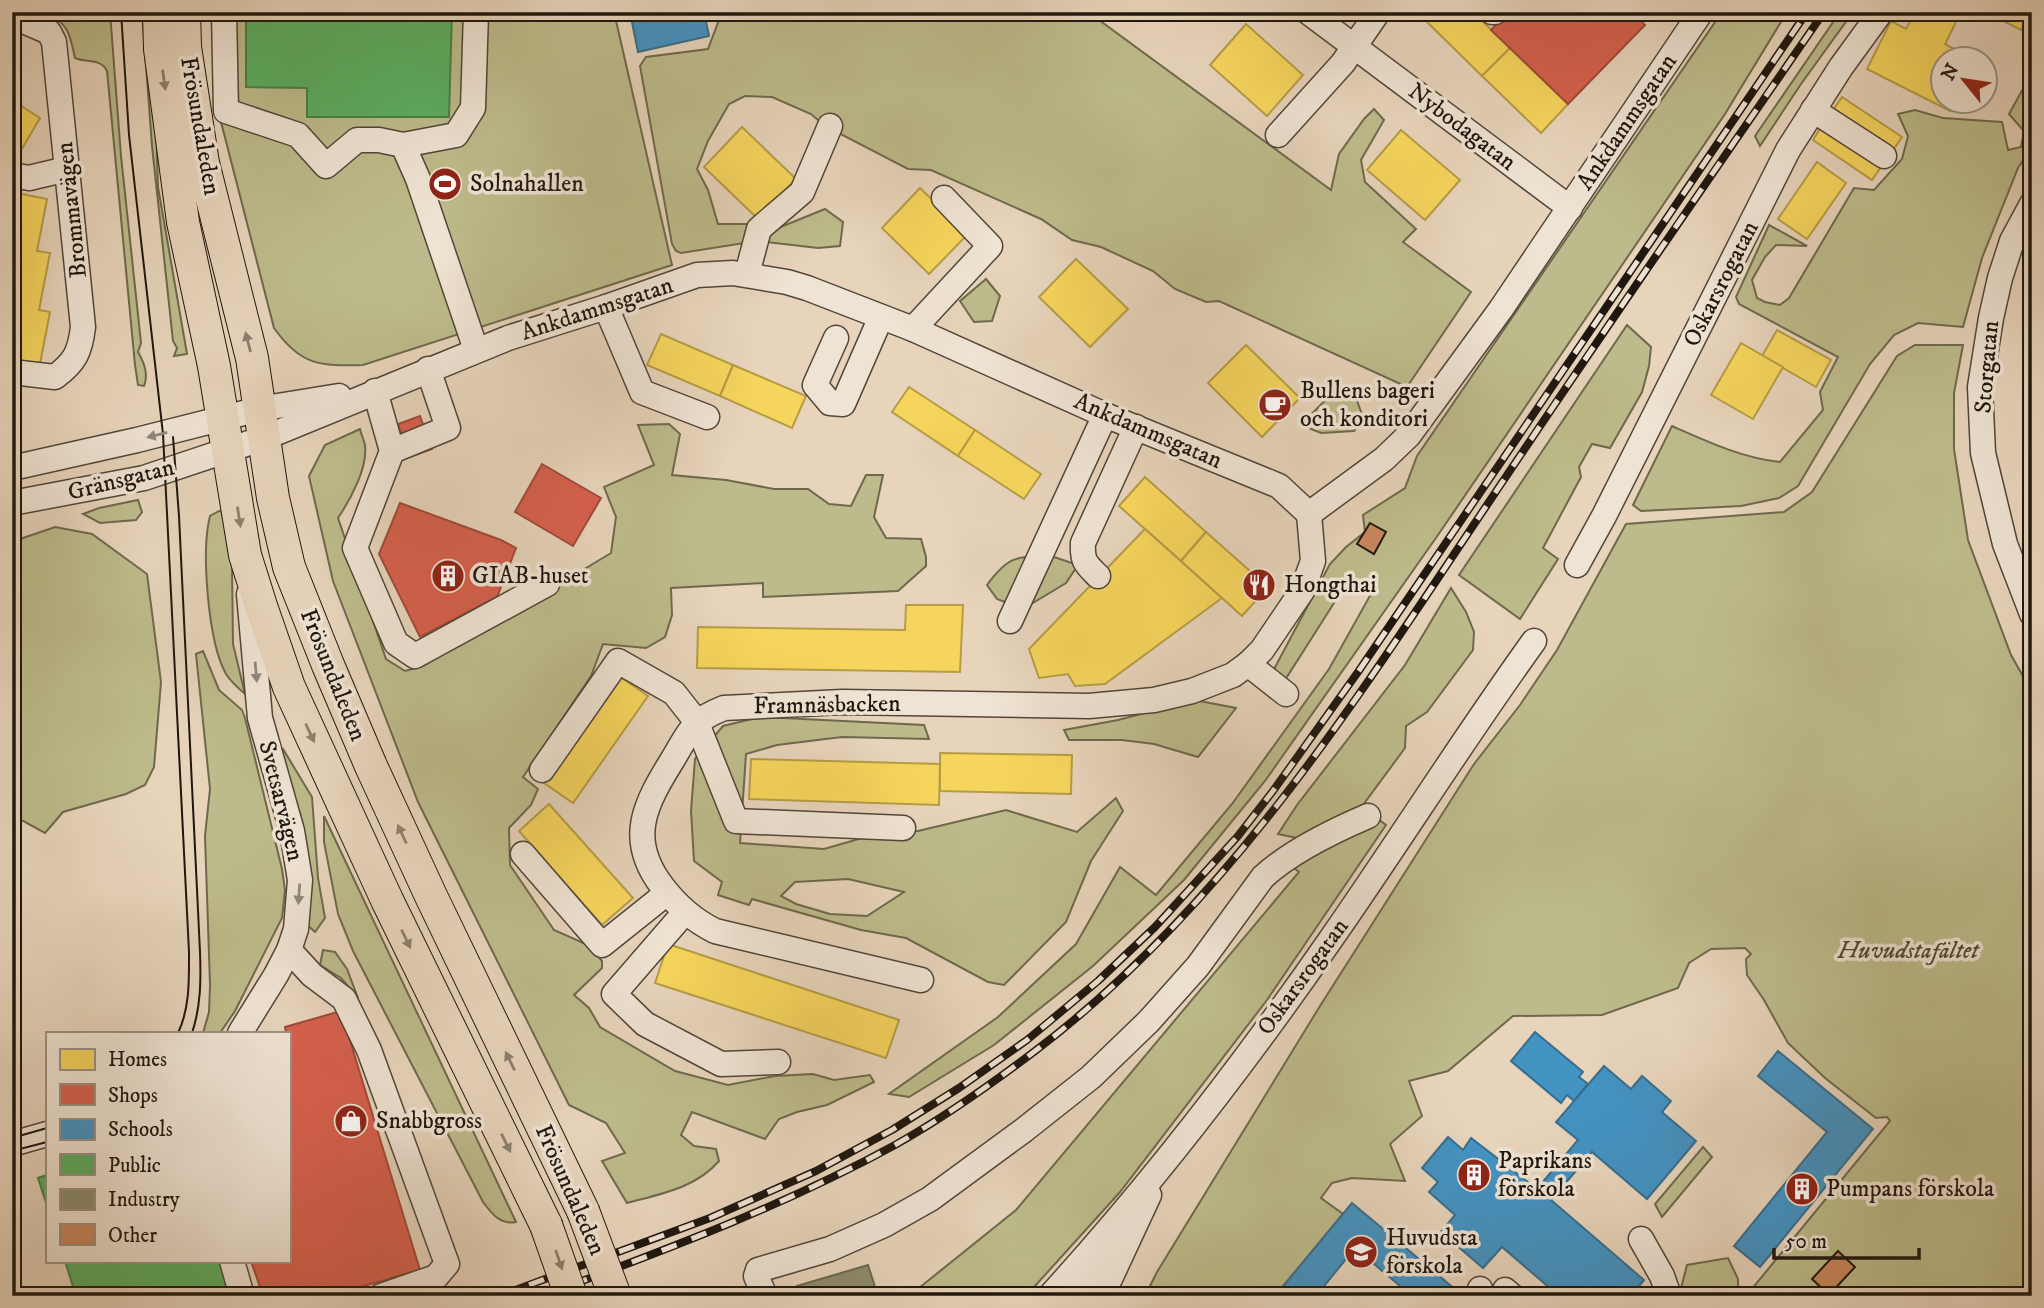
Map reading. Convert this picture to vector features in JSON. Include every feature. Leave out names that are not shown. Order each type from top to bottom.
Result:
[{"type":"main road","name":"Frösundaleden","points":[[159,12],[160,49],[183,222],[214,366],[245,555],[289,687],[387,900],[546,1225],[571,1296]]},
{"type":"main road","name":"Frösundaleden","points":[[184,12],[185,47],[203,163],[252,359],[273,498],[289,567],[371,766],[430,896],[583,1210],[615,1296]]},
{"type":"street","points":[[224,12],[226,111],[298,135],[326,166],[358,140],[379,140],[403,145],[456,135],[473,108],[476,12]]},
{"type":"street","name":"Nybodagatan","points":[[1308,12],[1570,208]]},
{"type":"street","points":[[1278,135],[1343,63],[1378,12]]},
{"type":"street","name":"Ankdammsgatan","points":[[262,423],[375,391],[476,350],[697,275],[747,274],[807,288],[913,329],[1105,415],[1279,486],[1309,514],[1384,459],[1409,435],[1502,309],[1701,12]]},
{"type":"street","name":"Oskarsrogatan","points":[[1577,565],[1782,162],[1841,67],[1881,12]]},
{"type":"street","name":"Brommavägen","points":[[12,16],[49,32],[54,42],[83,327],[80,348],[68,367],[55,377],[12,372]]},
{"type":"street","points":[[1813,110],[1884,156]]},
{"type":"street","points":[[747,274],[759,229],[802,192],[830,126]]},
{"type":"street","points":[[403,145],[418,179],[476,350]]},
{"type":"street","points":[[12,175],[29,178],[67,169]]},
{"type":"street","points":[[913,329],[990,246],[944,198]]},
{"type":"street","name":"Storgatan","points":[[2031,613],[2005,544],[1983,453],[1980,387],[2000,278],[2012,241],[2032,204]]},
{"type":"street","points":[[606,307],[642,392],[707,417]]},
{"type":"street","points":[[836,338],[815,385],[830,403],[843,404],[881,317]]},
{"type":"street","points":[[392,451],[448,428],[428,369]]},
{"type":"street","points":[[375,391],[392,451],[355,548],[396,643],[415,656],[547,584]]},
{"type":"street","points":[[1010,621],[1105,415]]},
{"type":"street","name":"Gränsgatan","points":[[12,468],[89,452],[223,418],[262,423]]},
{"type":"street","name":"Gränsgatan","points":[[12,503],[144,478],[228,450],[262,423]]},
{"type":"street","points":[[1098,576],[1085,564],[1083,543],[1136,427]]},
{"type":"street","points":[[12,450],[89,452]]},
{"type":"street","name":"Framnäsbacken","points":[[696,721],[724,708],[842,702],[1089,706],[1154,700],[1192,691],[1233,675],[1248,664],[1262,650],[1302,591],[1313,561],[1309,514]]},
{"type":"street","name":"Svetsarvägen","points":[[241,1032],[289,950],[296,929],[300,880],[292,831],[260,718],[245,555]]},
{"type":"street","name":"Oskarsrogatan","points":[[1049,1296],[1161,1168],[1331,938],[1534,641]]},
{"type":"street","points":[[542,770],[618,661],[674,694],[696,721],[736,821],[903,828]]},
{"type":"street","points":[[1248,664],[1286,694]]},
{"type":"street","points":[[696,721],[656,786],[646,808],[642,828],[645,857],[652,873],[667,893],[695,921],[715,931],[921,980]]},
{"type":"street","points":[[765,1296],[756,1276],[758,1270],[830,1249],[884,1225],[930,1199],[1091,1077],[1149,1021],[1198,966],[1263,877],[1274,866],[1368,816]]},
{"type":"street","points":[[523,854],[602,945],[667,893]]},
{"type":"street","points":[[685,912],[614,994],[645,1024],[721,1064],[778,1062]]},
{"type":"street","points":[[289,950],[312,975],[344,999],[369,1050],[447,1264],[436,1277],[381,1296]]},
{"type":"street","points":[[12,1144],[46,1134]]},
{"type":"street","points":[[1080,1296],[1131,1211],[1161,1168]]},
{"type":"street","points":[[1102,1296],[1161,1168]]},
{"type":"street","points":[[1641,1238],[1670,1296]]},
{"type":"street","points":[[232,1262],[242,1296]]},
{"type":"green space","points":[[47,12],[110,12],[121,156],[141,343],[138,352],[146,373],[144,386],[138,385],[135,365],[107,71],[97,62],[75,58],[67,31],[60,21]]},
{"type":"green space","points":[[142,12],[149,12],[158,187],[187,354],[174,356],[177,348],[173,341],[152,146]]},
{"type":"green space","name":"Solnahallen","points":[[214,12],[614,12],[672,265],[363,365],[323,364],[303,357],[284,341],[274,328],[220,118]]},
{"type":"green space","points":[[722,12],[1088,12],[1331,190],[1339,154],[1374,109],[1384,120],[1361,160],[1365,182],[1416,229],[1403,242],[1471,292],[1407,387],[1219,301],[1206,302],[1175,289],[1153,271],[1101,247],[1072,240],[1041,219],[931,170],[908,169],[825,126],[811,114],[772,97],[745,96],[729,104],[708,141],[697,169],[708,190],[718,224],[747,224],[766,233],[825,209],[843,222],[840,246],[818,248],[757,241],[681,253],[676,251],[672,244],[640,66],[646,57],[708,49]]},
{"type":"green space","points":[[1722,12],[1787,12],[1725,114],[1438,535],[1265,781],[1184,880],[1093,966],[994,1045],[909,1097],[889,1094],[998,1017],[1076,944],[1120,867],[1156,895],[1232,804],[1329,669],[1371,594],[1348,581],[1285,680],[1273,671],[1330,564],[1365,532],[1363,515],[1405,488],[1417,456]]},
{"type":"green space","points":[[1840,12],[1853,12],[1760,146],[1755,136]]},
{"type":"green space","points":[[2029,78],[2032,78],[2032,146],[2018,168],[1982,258],[1963,327],[1918,323],[1894,335],[1870,364],[1798,486],[1779,498],[1741,506],[1641,511],[1633,505],[1672,426],[1738,453],[1780,462],[1823,410],[1820,392],[1838,357],[1739,304],[1736,297],[1769,225],[1807,246],[1776,245],[1765,257],[1752,280],[1757,298],[1780,305],[1789,298],[1854,188],[1874,190],[1902,159],[1908,136],[1898,114],[1915,110],[1928,116],[2002,122],[2008,150],[2021,147],[2024,131],[2009,114]]},
{"type":"green space","points":[[986,279],[1000,296],[992,321],[974,322],[960,301]]},
{"type":"green space","points":[[1627,325],[1651,347],[1642,392],[1610,448],[1592,444],[1579,467],[1581,477],[1543,548],[1558,559],[1520,619],[1459,575]]},
{"type":"green space","name":"Huvudstafältet","points":[[1915,345],[1963,345],[1954,393],[1954,449],[1968,540],[2011,655],[2032,692],[2032,1296],[1746,1296],[1890,1121],[1887,1117],[1876,1118],[1825,1078],[1788,1043],[1747,975],[1746,959],[1751,954],[1745,948],[1711,949],[1689,963],[1678,988],[1602,1015],[1513,1016],[1448,1071],[1409,1081],[1422,1116],[1390,1144],[1405,1181],[1352,1178],[1332,1183],[1321,1198],[1343,1214],[1275,1296],[1145,1296],[1157,1272],[1320,1006],[1474,764],[1520,705],[1557,650],[1626,524],[1784,512],[1812,492],[1897,356]]},
{"type":"green space","points":[[1340,385],[1356,398],[1364,420],[1354,431],[1321,433],[1301,425]]},
{"type":"green space","points":[[669,424],[680,434],[672,475],[726,480],[774,489],[808,489],[829,504],[851,506],[866,475],[883,475],[874,517],[886,538],[921,539],[926,566],[898,591],[763,597],[763,583],[671,588],[672,615],[665,637],[646,648],[603,644],[591,676],[523,777],[538,789],[531,805],[509,828],[510,865],[554,930],[588,945],[602,961],[602,968],[574,995],[589,1008],[600,1027],[675,1071],[728,1085],[775,1076],[813,1074],[834,1080],[870,1075],[874,1082],[827,1105],[779,1119],[765,1139],[692,1112],[681,1135],[694,1146],[716,1149],[719,1161],[700,1178],[688,1184],[627,1203],[602,1161],[625,1153],[606,1123],[569,1105],[418,802],[333,581],[309,476],[325,445],[360,429],[365,445],[364,464],[353,493],[338,518],[386,659],[405,671],[423,666],[611,553],[616,517],[604,487],[654,465],[638,425]]},
{"type":"green space","points":[[138,500],[142,512],[136,520],[100,523],[83,514],[99,508]]},
{"type":"green space","points":[[222,512],[232,565],[233,644],[245,694],[226,674],[211,619],[206,573],[207,532],[210,516]]},
{"type":"green space","points":[[55,527],[92,534],[147,574],[161,682],[154,767],[145,785],[126,794],[63,812],[45,833],[12,815],[12,762],[16,756],[12,755],[12,546],[23,538]]},
{"type":"green space","points":[[1051,556],[1078,565],[1066,583],[1023,609],[997,599],[987,585],[1001,568],[1014,560]]},
{"type":"green space","points":[[1451,588],[1466,612],[1474,632],[1473,650],[1427,712],[1406,726],[1405,748],[1363,805],[1297,838],[1278,834],[1297,805],[1405,665]]},
{"type":"green space","points":[[203,651],[219,690],[242,710],[285,890],[282,918],[235,1011],[221,1032],[203,1032],[209,1012],[210,985],[205,836],[210,789],[196,654]]},
{"type":"green space","points":[[1194,700],[1236,708],[1198,757],[1154,744],[1122,740],[1069,740],[1064,730],[1118,720]]},
{"type":"green space","points":[[760,717],[924,725],[929,739],[842,737],[777,745],[746,754],[740,843],[824,849],[876,834],[918,831],[1006,810],[1077,832],[1116,798],[1123,811],[1091,861],[1066,922],[1004,985],[988,982],[906,938],[861,930],[752,899],[749,905],[718,895],[722,882],[694,861],[691,811],[695,759],[723,726]],"holes":[[[848,879],[904,892],[867,916],[830,914],[796,904],[781,896],[795,882]]]},
{"type":"green space","points":[[283,749],[312,797],[318,878],[325,918],[315,932],[303,921],[275,754]]},
{"type":"green space","points":[[324,816],[516,1222],[501,1220],[483,1202],[353,951],[338,914],[324,842]]},
{"type":"green space","points":[[1378,819],[1386,825],[1267,1000],[1120,1192],[1026,1296],[909,1296],[1016,1210],[1299,872],[1290,865]]},
{"type":"green space","points":[[323,950],[335,952],[347,969],[358,998],[341,978],[320,965]]},
{"type":"green space","points":[[1703,1147],[1712,1157],[1662,1217],[1655,1204]]},
{"type":"green space","points":[[1728,1258],[1738,1279],[1738,1296],[1679,1296],[1687,1265]]},
{"type":"building: Homes","points":[[1430,12],[1473,12],[1510,48],[1482,76],[1424,19]]},
{"type":"building: Homes","points":[[1915,12],[1961,12],[1945,44],[1949,46],[1928,46],[1928,100],[1867,69],[1891,21],[1906,29]]},
{"type":"building: Homes","points":[[1986,12],[2030,12],[2021,30]]},
{"type":"building: Homes","points":[[1246,24],[1303,75],[1267,116],[1210,65]]},
{"type":"building: Homes","points":[[1510,48],[1568,104],[1541,133],[1482,76]]},
{"type":"building: Homes","points":[[1842,97],[1902,137],[1891,153],[1831,113]]},
{"type":"building: Homes","points":[[12,100],[40,118],[13,164],[12,164]]},
{"type":"building: Homes","points":[[1823,124],[1883,164],[1872,180],[1813,140]]},
{"type":"building: Homes","points":[[742,127],[796,179],[758,219],[704,167]]},
{"type":"building: Homes","points":[[1401,130],[1460,180],[1425,220],[1367,170]]},
{"type":"building: Homes","points":[[1817,162],[1846,183],[1807,239],[1778,219]]},
{"type":"building: Homes","points":[[920,188],[968,234],[929,274],[882,228]]},
{"type":"building: Homes","points":[[12,192],[47,199],[37,251],[50,253],[39,310],[50,312],[39,369],[12,364]]},
{"type":"building: Homes","points":[[1076,259],[1128,309],[1090,347],[1039,297]]},
{"type":"building: Homes","points":[[1777,330],[1831,360],[1816,387],[1762,356]]},
{"type":"building: Homes","points":[[661,334],[733,365],[720,396],[647,365]]},
{"type":"building: Homes","points":[[1741,343],[1783,367],[1753,419],[1711,395]]},
{"type":"building: Homes","points":[[1246,345],[1300,398],[1262,437],[1208,383]]},
{"type":"building: Homes","points":[[733,365],[806,396],[792,428],[720,396]]},
{"type":"building: Homes","points":[[909,387],[975,430],[958,456],[892,412]]},
{"type":"building: Homes","points":[[975,430],[1041,474],[1024,499],[958,456]]},
{"type":"building: Homes","points":[[1145,477],[1206,532],[1181,561],[1119,506]]},
{"type":"building: Homes","points":[[1145,529],[1222,598],[1105,684],[1075,686],[1068,674],[1039,678],[1029,649]]},
{"type":"building: Homes","points":[[1206,532],[1268,587],[1242,616],[1181,561]]},
{"type":"building: Homes","points":[[906,605],[963,605],[960,672],[697,668],[698,627],[905,630]]},
{"type":"building: Homes","points":[[619,676],[648,696],[573,803],[544,783]]},
{"type":"building: Homes","points":[[940,753],[1072,755],[1071,794],[940,791]]},
{"type":"building: Homes","points":[[751,759],[940,764],[939,805],[749,799]]},
{"type":"building: Homes","points":[[549,804],[633,898],[602,925],[519,831]]},
{"type":"building: Homes","points":[[668,944],[899,1020],[886,1058],[655,983]]},
{"type":"building: Shops","points":[[1508,12],[1632,12],[1645,25],[1568,104],[1491,30]]},
{"type":"building: Shops","points":[[420,416],[432,449],[410,457],[398,424]]},
{"type":"building: Shops","points":[[542,464],[601,498],[573,546],[515,512]]},
{"type":"building: Shops","name":"GIAB-huset","points":[[400,503],[516,548],[497,597],[420,637],[379,554]]},
{"type":"building: Shops","points":[[341,1011],[420,1270],[328,1296],[263,1296],[251,1262],[290,1262],[290,1032],[286,1032],[285,1027]]},
{"type":"building: Schools","points":[[630,12],[704,12],[709,36],[638,52]]},
{"type":"building: Schools","points":[[1535,1032],[1583,1072],[1579,1077],[1588,1084],[1574,1101],[1567,1095],[1561,1103],[1511,1061]]},
{"type":"building: Schools","name":"Pumpans förskola","points":[[1778,1051],[1873,1129],[1760,1267],[1734,1246],[1827,1132],[1758,1076]]},
{"type":"building: Schools","name":"Paprikans förskola","points":[[1604,1066],[1631,1089],[1642,1076],[1671,1101],[1662,1112],[1696,1141],[1647,1199],[1592,1152],[1551,1200],[1644,1280],[1631,1296],[1559,1296],[1502,1247],[1483,1268],[1441,1232],[1455,1215],[1429,1192],[1438,1182],[1422,1168],[1448,1137],[1463,1150],[1471,1138],[1537,1189],[1578,1140],[1556,1122]]},
{"type":"building: Schools","name":"Huvudsta förskola","points":[[1352,1203],[1464,1296],[1412,1296],[1355,1248],[1316,1296],[1275,1296]]},
{"type":"building: Public","points":[[246,12],[452,12],[449,117],[307,117],[307,88],[246,87]]},
{"type":"building: Public","points":[[46,1175],[46,1203],[38,1178]]},
{"type":"building: Public","points":[[65,1262],[225,1262],[236,1296],[76,1296]]},
{"type":"building: Industry","points":[[868,1265],[878,1296],[800,1296],[797,1286]]},
{"type":"building: Other","points":[[1370,523],[1386,532],[1374,554],[1357,544]]},
{"type":"building: Other","points":[[1838,1251],[1855,1267],[1829,1295],[1812,1279]]},
{"type":"tram line","points":[[121,12],[129,135],[163,434],[189,952],[187,1004],[178,1032]]},
{"type":"tram line","points":[[173,437],[200,952],[200,993],[192,1032]]},
{"type":"tram line","points":[[12,1138],[46,1128]]},
{"type":"tram line","points":[[12,1151],[46,1142]]},
{"type":"railway","points":[[499,1296],[710,1218],[816,1171],[892,1130],[959,1088],[1027,1040],[1098,981],[1155,927],[1238,836],[1358,672],[1807,12]]},
{"type":"railway","points":[[542,1296],[677,1245],[765,1208],[913,1135],[1035,1051],[1105,993],[1169,931],[1286,795],[1339,722],[1824,12]]},
{"type":"place","name":"Solnahallen","points":[[445,184]]},
{"type":"place","name":"Bullens bageri och konditori","points":[[1275,405]]},
{"type":"place","name":"GIAB-huset","points":[[448,576]]},
{"type":"place","name":"Hongthai","points":[[1259,585]]},
{"type":"place","name":"Snabbgross","points":[[351,1121]]},
{"type":"place","name":"Paprikans förskola","points":[[1474,1175]]},
{"type":"place","name":"Pumpans förskola","points":[[1802,1189]]},
{"type":"place","name":"Huvudsta förskola","points":[[1361,1252]]}]
